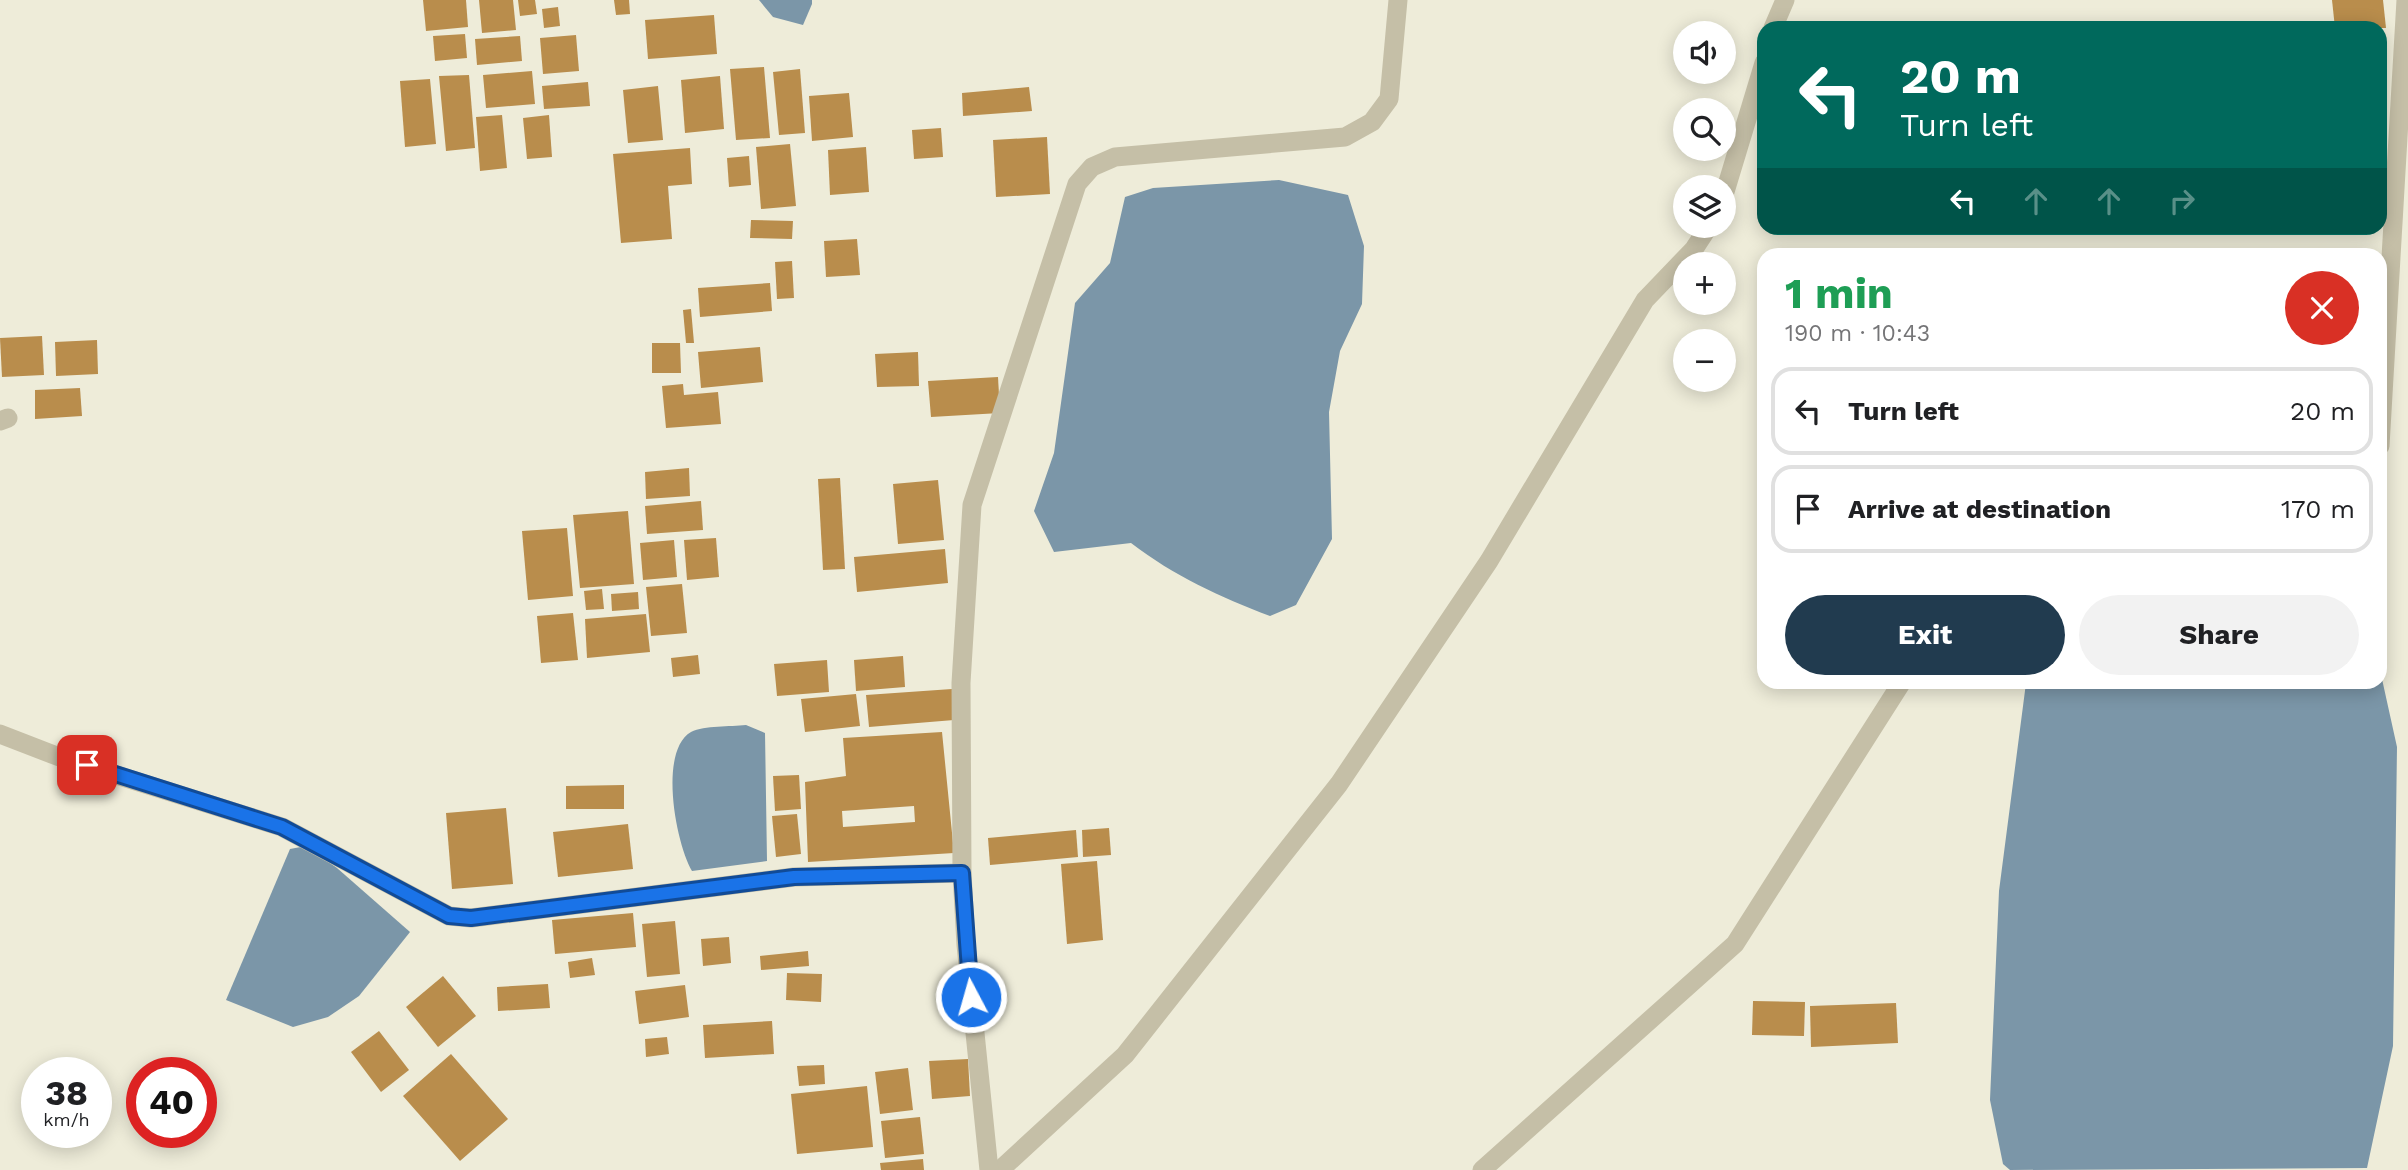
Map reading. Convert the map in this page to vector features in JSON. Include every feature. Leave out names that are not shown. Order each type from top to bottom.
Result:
[{"type":"street","points":[[989,1170],[965,945],[962,873],[961,683],[972,505],[1077,184],[1092,167],[1115,157],[1345,137],[1372,122],[1388,99],[1398,0]]},
{"type":"street","points":[[1776,21],[1785,0]]},
{"type":"street","points":[[2387,326],[2406,0]]},
{"type":"street","points":[[1730,175],[1757,86]]},
{"type":"street","points":[[1000,1170],[1125,1055],[1339,784],[1489,561],[1645,300],[1701,238]]},
{"type":"street","points":[[1482,1170],[1735,944],[1898,689]]},
{"type":"street","points":[[0,734],[62,758],[282,827],[449,916],[471,918],[794,877],[962,873]]},
{"type":"water","points":[[759,0],[812,0],[812,4],[803,25],[773,17]]},
{"type":"water","points":[[1279,180],[1348,195],[1364,246],[1362,304],[1340,351],[1329,412],[1332,539],[1296,605],[1270,616],[1198,585],[1131,543],[1054,552],[1034,511],[1054,453],[1075,303],[1110,263],[1125,197],[1153,188]]},
{"type":"water","points":[[2025,689],[2384,689],[2397,747],[2393,1046],[2367,1168],[2010,1170],[2003,1164],[1990,1100],[1999,891]]},
{"type":"water","points":[[746,725],[765,733],[767,861],[692,871],[680,841],[676,820],[673,798],[675,758],[681,742],[691,732],[710,727]]},
{"type":"water","points":[[306,846],[337,868],[410,932],[359,996],[328,1017],[293,1027],[226,1000],[290,849]]},
{"type":"building","points":[[423,0],[466,0],[468,27],[426,31]]},
{"type":"building","points":[[479,0],[513,0],[516,30],[482,33]]},
{"type":"building","points":[[518,0],[535,0],[537,14],[520,16]]},
{"type":"building","points":[[614,0],[629,0],[630,14],[616,15]]},
{"type":"building","points":[[2332,0],[2383,0],[2385,21],[2334,21]]},
{"type":"building","points":[[558,7],[560,26],[544,28],[542,9]]},
{"type":"building","points":[[714,15],[717,54],[648,59],[645,20]]},
{"type":"building","points":[[465,34],[467,58],[435,61],[433,36]]},
{"type":"building","points":[[576,35],[579,71],[543,74],[540,38]]},
{"type":"building","points":[[520,36],[522,61],[477,65],[475,39]]},
{"type":"building","points":[[764,67],[770,138],[736,140],[730,69]]},
{"type":"building","points":[[800,69],[805,133],[779,135],[773,72]]},
{"type":"building","points":[[532,71],[535,104],[486,108],[483,75]]},
{"type":"building","points":[[469,75],[475,148],[446,151],[439,76]]},
{"type":"building","points":[[720,76],[724,129],[685,133],[681,80]]},
{"type":"building","points":[[430,79],[436,144],[405,147],[400,81]]},
{"type":"building","points":[[588,82],[590,106],[544,109],[542,86]]},
{"type":"building","points":[[658,86],[663,140],[628,143],[623,90]]},
{"type":"building","points":[[1029,87],[1032,111],[963,116],[962,93]]},
{"type":"building","points":[[849,93],[853,137],[812,141],[809,96]]},
{"type":"building","points":[[502,115],[507,168],[480,171],[476,117]]},
{"type":"building","points":[[549,115],[552,157],[527,159],[523,118]]},
{"type":"building","points":[[941,128],[943,157],[914,159],[912,130]]},
{"type":"building","points":[[1047,137],[1050,194],[996,197],[993,140]]},
{"type":"building","points":[[790,144],[796,206],[761,209],[756,147]]},
{"type":"building","points":[[866,147],[869,192],[830,195],[828,150]]},
{"type":"building","points":[[690,148],[692,184],[668,186],[672,239],[621,243],[613,154]]},
{"type":"building","points":[[749,156],[751,185],[729,187],[727,158]]},
{"type":"building","points":[[751,220],[793,221],[792,239],[750,238]]},
{"type":"building","points":[[857,239],[860,275],[826,277],[824,241]]},
{"type":"building","points":[[792,261],[794,298],[777,299],[775,262]]},
{"type":"building","points":[[770,283],[772,311],[700,317],[698,288]]},
{"type":"building","points":[[691,309],[694,343],[686,343],[683,310]]},
{"type":"building","points":[[42,336],[44,375],[2,377],[0,338]]},
{"type":"building","points":[[97,340],[98,374],[56,376],[55,342]]},
{"type":"building","points":[[652,343],[680,343],[681,373],[652,373]]},
{"type":"building","points":[[760,347],[763,382],[701,388],[698,352]]},
{"type":"building","points":[[918,352],[919,386],[877,387],[875,354]]},
{"type":"building","points":[[998,377],[1000,413],[931,417],[928,381]]},
{"type":"building","points":[[683,384],[684,395],[718,392],[721,424],[666,428],[662,386]]},
{"type":"building","points":[[80,388],[82,416],[35,419],[35,390]]},
{"type":"building","points":[[689,468],[690,496],[646,499],[645,472]]},
{"type":"building","points":[[840,478],[845,569],[823,570],[818,479]]},
{"type":"building","points":[[938,480],[944,540],[898,544],[893,484]]},
{"type":"building","points":[[701,501],[703,530],[647,534],[645,506]]},
{"type":"building","points":[[628,511],[634,584],[580,588],[573,515]]},
{"type":"building","points":[[567,528],[573,596],[528,600],[522,531]]},
{"type":"building","points":[[716,538],[719,577],[687,580],[684,540]]},
{"type":"building","points":[[674,540],[677,577],[643,580],[640,543]]},
{"type":"building","points":[[945,549],[948,583],[857,592],[854,557]]},
{"type":"building","points":[[682,584],[687,633],[651,636],[646,587]]},
{"type":"building","points":[[602,589],[604,609],[586,610],[584,591]]},
{"type":"building","points":[[638,592],[639,609],[612,611],[611,594]]},
{"type":"building","points":[[573,613],[578,660],[541,663],[537,616]]},
{"type":"building","points":[[646,614],[650,652],[587,658],[585,619]]},
{"type":"building","points":[[698,655],[700,674],[673,677],[671,658]]},
{"type":"building","points":[[903,656],[905,687],[856,691],[854,660]]},
{"type":"building","points":[[827,660],[829,692],[777,696],[774,664]]},
{"type":"building","points":[[952,689],[954,720],[869,727],[866,695]]},
{"type":"building","points":[[856,694],[860,726],[805,732],[801,699]]},
{"type":"building","points":[[942,732],[954,853],[808,862],[805,782],[846,776],[843,738]],"holes":[[[914,806],[915,822],[843,827],[842,811]]]},
{"type":"building","points":[[799,775],[801,809],[775,811],[773,776]]},
{"type":"building","points":[[624,785],[624,809],[566,809],[566,786]]},
{"type":"building","points":[[506,808],[513,884],[452,889],[446,813]]},
{"type":"building","points":[[797,814],[801,854],[776,857],[772,816]]},
{"type":"building","points":[[628,824],[633,869],[558,877],[553,832]]},
{"type":"building","points":[[1109,828],[1111,855],[1083,857],[1082,830]]},
{"type":"building","points":[[1076,830],[1078,857],[990,865],[988,838]]},
{"type":"building","points":[[1097,861],[1103,940],[1067,944],[1061,864]]},
{"type":"building","points":[[633,913],[636,947],[555,954],[552,920]]},
{"type":"building","points":[[675,921],[680,974],[647,977],[642,924]]},
{"type":"building","points":[[729,937],[731,963],[703,966],[701,939]]},
{"type":"building","points":[[808,951],[809,966],[761,970],[760,956]]},
{"type":"building","points":[[592,958],[595,975],[570,978],[568,962]]},
{"type":"building","points":[[787,973],[822,974],[821,1002],[786,1000]]},
{"type":"building","points":[[443,976],[476,1016],[438,1047],[406,1007]]},
{"type":"building","points":[[548,984],[550,1008],[498,1011],[497,987]]},
{"type":"building","points":[[685,985],[689,1017],[639,1024],[635,991]]},
{"type":"building","points":[[1753,1001],[1805,1002],[1804,1036],[1752,1035]]},
{"type":"building","points":[[1896,1003],[1898,1043],[1811,1047],[1810,1006]]},
{"type":"building","points":[[772,1021],[774,1054],[705,1058],[703,1025]]},
{"type":"building","points":[[379,1031],[409,1070],[381,1092],[351,1052]]},
{"type":"building","points":[[667,1037],[669,1054],[646,1057],[645,1039]]},
{"type":"building","points":[[451,1054],[508,1119],[460,1161],[403,1096]]},
{"type":"building","points":[[968,1059],[970,1096],[932,1099],[929,1061]]},
{"type":"building","points":[[824,1065],[825,1084],[799,1086],[797,1066]]},
{"type":"building","points":[[908,1068],[913,1110],[880,1114],[875,1072]]},
{"type":"building","points":[[867,1086],[873,1147],[797,1154],[791,1094]]},
{"type":"building","points":[[920,1117],[924,1154],[885,1158],[881,1121]]},
{"type":"building","points":[[923,1159],[924,1170],[881,1170],[880,1163]]},
{"type":"route","points":[[87,765],[282,827],[449,916],[471,918],[794,877],[962,873],[965,945],[971,997]]}]
